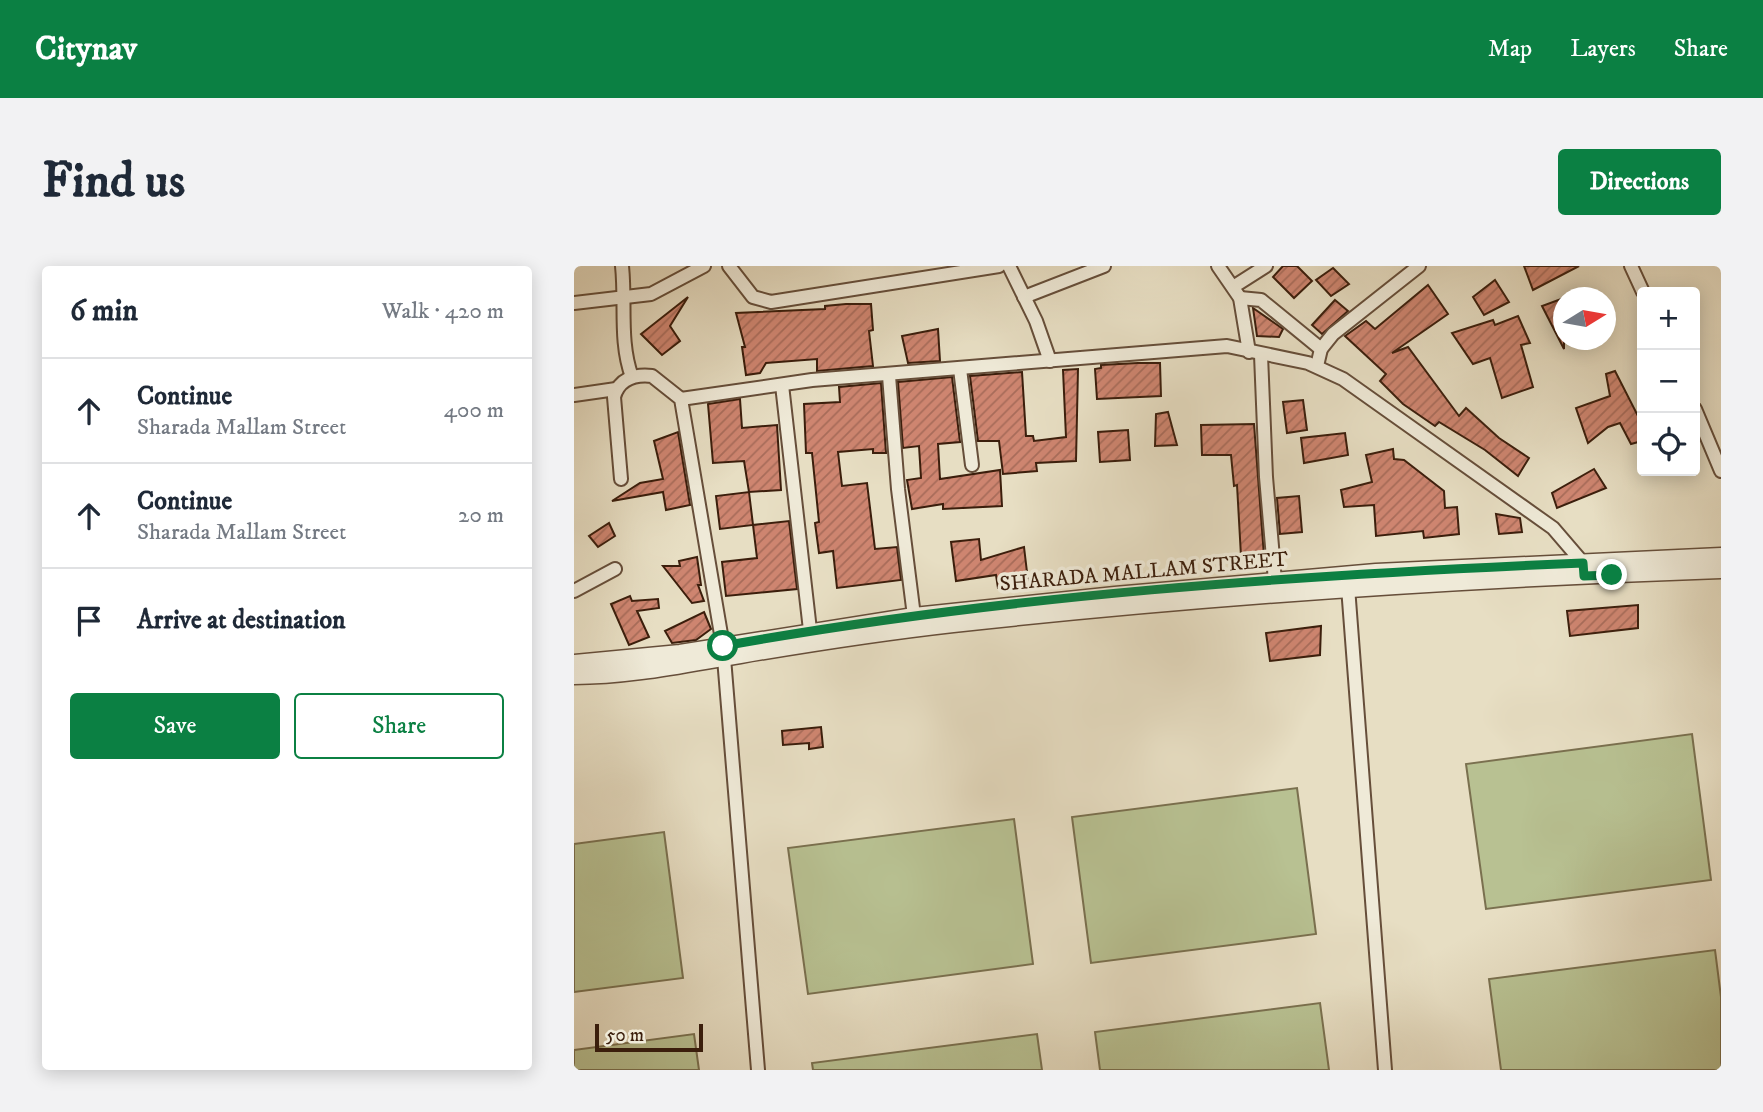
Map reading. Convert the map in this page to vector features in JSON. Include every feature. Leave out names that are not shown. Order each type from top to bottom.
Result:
[{"type":"street","points":[[622,266],[626,298],[624,337],[632,377]]},
{"type":"street","points":[[574,303],[651,294],[704,266]]},
{"type":"street","points":[[729,266],[756,299],[771,302],[999,266]]},
{"type":"street","points":[[1009,266],[1050,360]]},
{"type":"street","points":[[1024,297],[1104,266]]},
{"type":"street","points":[[1218,266],[1236,293],[1255,354],[1275,581]]},
{"type":"street","points":[[1236,293],[1266,266]]},
{"type":"street","points":[[1317,366],[1321,348],[1344,325],[1419,266]]},
{"type":"street","points":[[1631,266],[1641,287]]},
{"type":"street","points":[[1236,293],[1261,300],[1321,348]]},
{"type":"street","points":[[681,399],[782,385],[1227,346],[1317,366],[1343,379],[1553,528],[1583,569]]},
{"type":"street","points":[[960,369],[972,465]]},
{"type":"street","points":[[574,395],[617,389],[632,377],[652,376],[681,399],[723,652],[758,1070]]},
{"type":"street","points":[[888,376],[898,488],[915,616]]},
{"type":"street","points":[[782,385],[810,630]]},
{"type":"street","points":[[617,389],[614,397],[621,479]]},
{"type":"street","points":[[1697,413],[1721,471]]},
{"type":"street","name":"SHARADA MALLAM STREET","points":[[574,663],[723,652],[940,626],[1348,587],[1721,556]]},
{"type":"street","points":[[574,591],[615,569]]},
{"type":"street","name":"SHARADA MALLAM STREET","points":[[574,676],[604,676],[723,652],[810,630],[915,616],[1275,581],[1376,572],[1721,569]]},
{"type":"street","points":[[1348,587],[1385,1070]]},
{"type":"green space","points":[[1692,734],[1711,880],[1486,909],[1466,764]]},
{"type":"green space","points":[[1297,788],[1316,934],[1091,963],[1072,817]]},
{"type":"green space","points":[[1014,819],[1033,964],[808,994],[788,848]]},
{"type":"green space","points":[[664,832],[683,978],[574,992],[574,844]]},
{"type":"green space","points":[[1715,950],[1721,997],[1721,1070],[1501,1070],[1489,979]]},
{"type":"green space","points":[[1320,1003],[1329,1070],[1100,1070],[1095,1032]]},
{"type":"green space","points":[[694,1034],[699,1070],[574,1070],[574,1050]]},
{"type":"green space","points":[[1037,1034],[1042,1070],[813,1070],[812,1063]]},
{"type":"building","points":[[1283,266],[1297,266],[1312,281],[1294,298],[1273,277]]},
{"type":"building","points":[[1524,266],[1579,266],[1533,290]]},
{"type":"building","points":[[1333,268],[1349,284],[1331,296],[1316,280]]},
{"type":"building","points":[[1495,280],[1509,302],[1484,315],[1473,297]]},
{"type":"building","points":[[1428,285],[1448,314],[1392,353],[1408,347],[1459,416],[1466,408],[1499,438],[1529,458],[1518,476],[1485,450],[1439,422],[1435,426],[1403,404],[1380,381],[1386,374],[1345,336],[1366,321],[1375,329]]},
{"type":"building","points":[[688,297],[670,326],[680,341],[662,355],[641,334]]},
{"type":"building","points":[[1335,300],[1348,311],[1322,334],[1312,325]]},
{"type":"building","points":[[1553,302],[1553,328],[1542,306]]},
{"type":"building","points":[[871,304],[873,330],[869,331],[873,366],[817,371],[817,359],[766,363],[760,373],[746,375],[742,347],[745,347],[736,313],[825,309],[825,306]]},
{"type":"building","points":[[1253,308],[1283,329],[1279,337],[1257,336]]},
{"type":"building","points":[[1518,316],[1530,343],[1521,345],[1533,387],[1502,398],[1490,358],[1473,364],[1452,333],[1493,320],[1495,325]]},
{"type":"building","points":[[938,329],[940,361],[908,363],[902,336]]},
{"type":"building","points":[[1160,363],[1161,396],[1097,399],[1095,369],[1101,368],[1101,365]]},
{"type":"building","points":[[1078,369],[1076,461],[1036,463],[1037,471],[1003,474],[999,441],[978,441],[970,376],[1022,372],[1026,436],[1033,436],[1034,441],[1066,437],[1063,370]]},
{"type":"building","points":[[1615,371],[1637,414],[1637,442],[1631,444],[1620,423],[1608,427],[1588,443],[1576,408],[1610,396],[1606,374]]},
{"type":"building","points":[[952,377],[960,442],[938,444],[940,479],[1000,470],[1002,506],[943,509],[943,504],[912,509],[907,480],[921,478],[919,446],[903,448],[898,382]]},
{"type":"building","points":[[881,383],[886,453],[873,453],[873,449],[838,452],[842,486],[867,483],[875,549],[897,547],[901,580],[837,588],[833,551],[819,553],[815,523],[819,522],[812,453],[806,453],[804,404],[840,402],[839,387]]},
{"type":"building","points":[[740,399],[742,428],[777,425],[781,490],[749,492],[744,461],[713,463],[708,404]]},
{"type":"building","points":[[1303,400],[1307,430],[1287,433],[1283,402]]},
{"type":"building","points":[[1168,412],[1177,445],[1155,446],[1156,414]]},
{"type":"building","points":[[1254,424],[1264,556],[1241,556],[1237,485],[1234,486],[1231,455],[1202,455],[1201,425]]},
{"type":"building","points":[[1128,430],[1130,460],[1100,462],[1098,432]]},
{"type":"building","points":[[678,432],[690,505],[666,510],[663,492],[612,501],[640,483],[663,479],[654,441]]},
{"type":"building","points":[[1345,433],[1348,455],[1304,463],[1301,438]]},
{"type":"building","points":[[1393,449],[1394,459],[1404,460],[1444,491],[1445,508],[1457,507],[1459,534],[1424,538],[1423,531],[1376,536],[1374,505],[1344,507],[1341,490],[1372,482],[1366,455]]},
{"type":"building","points":[[1594,469],[1606,488],[1557,508],[1552,493]]},
{"type":"building","points":[[749,492],[753,525],[720,529],[716,496]]},
{"type":"building","points":[[1299,496],[1302,532],[1280,534],[1277,498]]},
{"type":"building","points":[[1496,514],[1520,518],[1522,532],[1499,534]]},
{"type":"building","points":[[789,521],[797,589],[726,596],[722,562],[757,558],[753,525]]},
{"type":"building","points":[[609,523],[615,536],[598,547],[589,536]]},
{"type":"building","points":[[979,539],[981,560],[1024,547],[1029,589],[998,588],[996,575],[956,581],[951,542]]},
{"type":"building","points":[[697,557],[701,585],[698,585],[704,601],[692,603],[663,566],[680,566],[679,561]]},
{"type":"building","points":[[630,596],[632,601],[658,599],[659,608],[637,611],[649,637],[629,645],[611,604]]},
{"type":"building","points":[[1638,605],[1638,628],[1570,636],[1567,611]]},
{"type":"building","points":[[704,612],[711,629],[696,640],[672,643],[665,631]]},
{"type":"building","points":[[1321,626],[1320,655],[1270,661],[1266,633]]},
{"type":"building","points":[[821,727],[823,747],[809,749],[809,743],[783,745],[782,731]]},
{"type":"route","points":[[723,646],[810,630],[988,607],[1347,574],[1583,563],[1584,576],[1612,575]]}]
